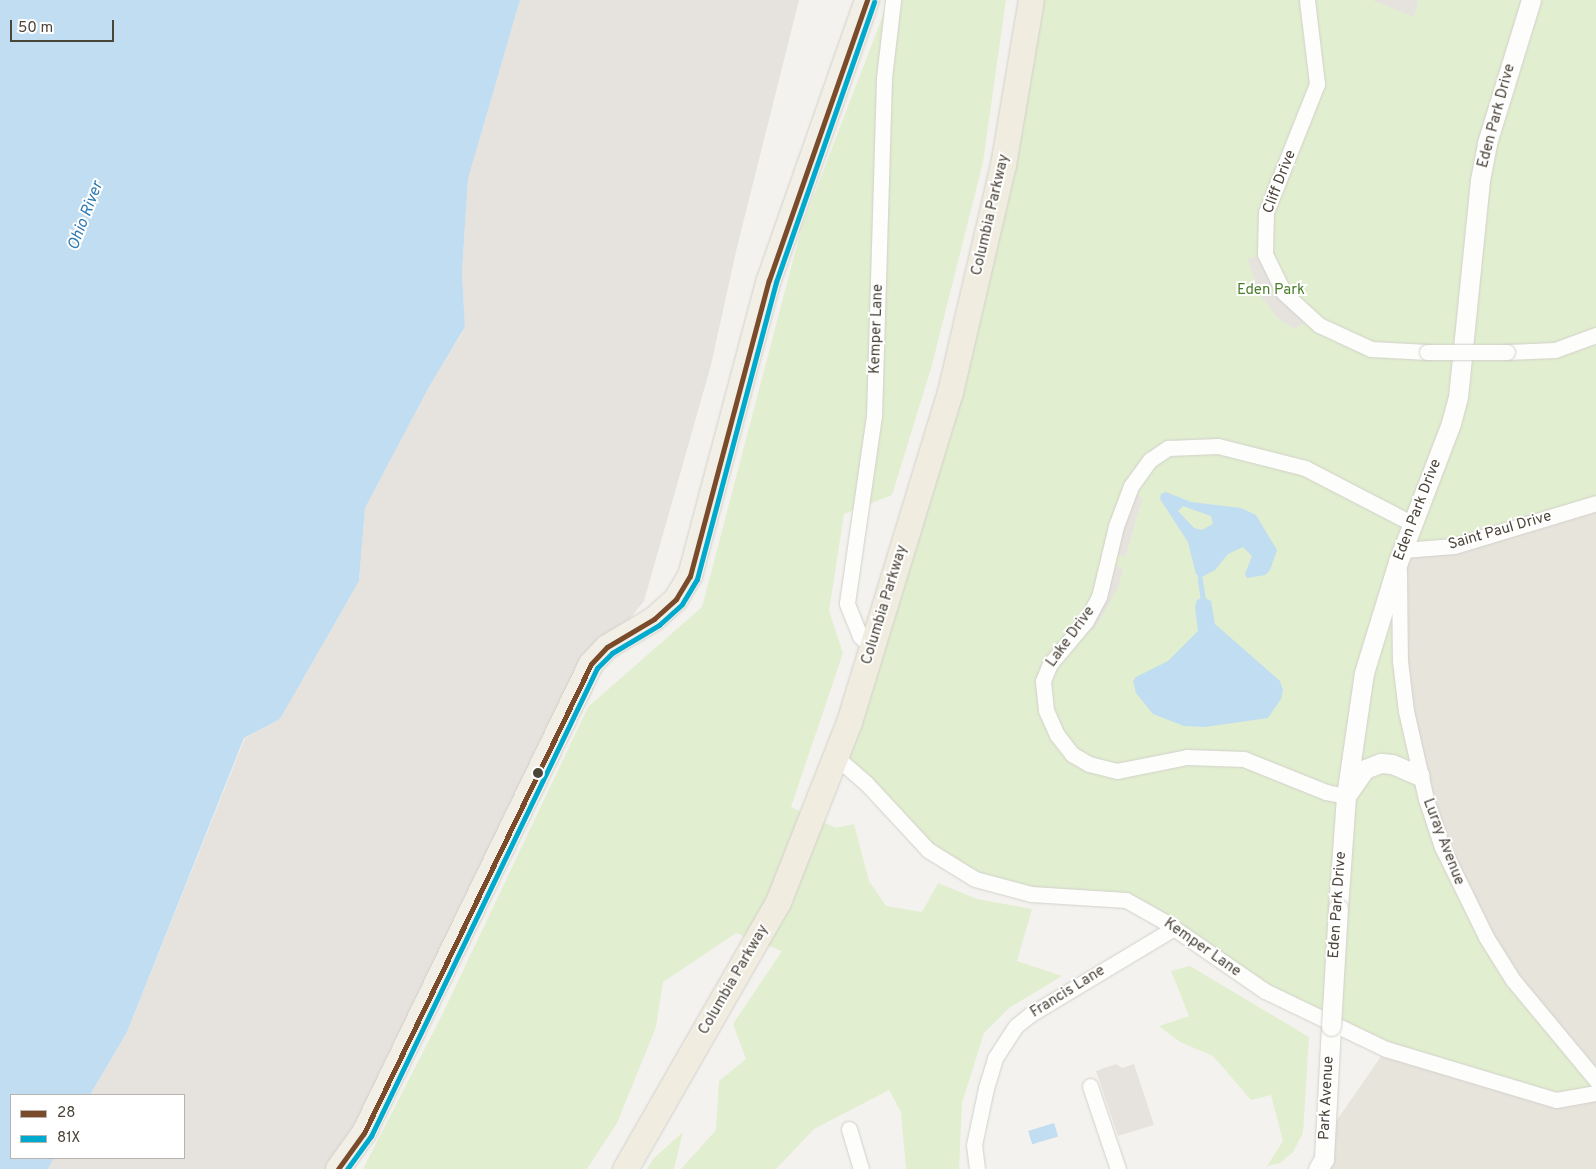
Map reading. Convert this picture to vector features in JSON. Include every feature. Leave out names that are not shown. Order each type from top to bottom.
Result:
[{"type":"highway","name":"Columbia Parkway","points":[[625,1169],[743,968],[778,902],[836,757],[872,648],[950,392],[1003,165],[1031,0]]},
{"type":"main road","points":[[338,1169],[364,1133],[591,664],[607,647],[654,619],[676,599],[690,576],[769,280],[867,0]]},
{"type":"street","name":"Kemper Lane","points":[[872,648],[860,636],[847,603],[874,416],[884,78],[893,0]]},
{"type":"street","name":"Cliff Drive","points":[[1307,0],[1316,84],[1266,212],[1265,254],[1284,293],[1318,325],[1371,348],[1427,352],[1555,350],[1596,335]]},
{"type":"street","name":"Eden Park Drive","points":[[1331,1026],[1346,796],[1364,673],[1400,556],[1458,397],[1480,180],[1487,143],[1531,0]]},
{"type":"street","name":"Lake Drive","points":[[1346,796],[1326,792],[1244,759],[1187,757],[1117,771],[1089,764],[1072,754],[1057,735],[1046,710],[1043,681],[1050,664],[1086,621],[1099,597],[1116,526],[1131,486],[1150,460],[1168,448],[1218,446],[1305,468],[1412,524]]},
{"type":"street","name":"Saint Paul Drive","points":[[1400,556],[1454,546],[1596,503]]},
{"type":"street","name":"Luray Avenue","points":[[1400,556],[1400,661],[1406,711],[1420,776],[1442,847],[1486,937],[1543,1020],[1596,1080]]},
{"type":"street","name":"Kemper Lane","points":[[836,757],[866,783],[928,850],[975,879],[1031,894],[1126,900],[1174,928],[1264,991],[1386,1049],[1556,1100],[1596,1093]]},
{"type":"street","points":[[1346,796],[1361,774],[1370,766],[1392,764],[1420,776]]},
{"type":"street","name":"Francis Lane","points":[[977,1169],[974,1145],[986,1088],[995,1058],[1016,1026],[1031,1014],[1174,928]]},
{"type":"street","name":"Park Avenue","points":[[1323,1166],[1331,1026]]},
{"type":"street","points":[[1090,1086],[1118,1169]]},
{"type":"street","points":[[849,1128],[861,1169]]},
{"type":"shaded area","points":[[520,0],[799,0],[737,247],[711,365],[644,601],[607,647],[338,1169],[48,1169],[53,1159],[185,1159],[185,1094],[91,1094],[127,1032],[245,738],[280,719],[359,581],[365,508],[429,387],[465,328],[462,273],[468,179]]},
{"type":"shaded area","points":[[1372,0],[1418,0],[1414,17]]},
{"type":"shaded area","points":[[1265,254],[1311,319],[1294,329],[1279,319],[1259,294],[1248,259]]},
{"type":"shaded area","points":[[1131,486],[1142,499],[1125,558],[1117,553],[1115,564],[1123,569],[1117,590],[1093,631],[1086,621]]},
{"type":"shaded area","points":[[1596,503],[1596,1080],[1543,1020],[1462,893],[1406,711],[1403,550]]},
{"type":"shaded area","points":[[1386,1049],[1596,1093],[1596,1169],[1318,1169],[1326,1136]]},
{"type":"shaded area","points":[[1116,1064],[1122,1068],[1134,1064],[1154,1125],[1118,1136],[1096,1071]]},
{"type":"green space","points":[[889,0],[1006,0],[983,162],[932,365],[892,495],[844,514],[829,611],[843,653],[791,807],[836,828],[854,824],[869,881],[886,906],[922,912],[938,883],[977,899],[1032,909],[1017,961],[1062,976],[1009,1008],[984,1033],[962,1103],[959,1169],[906,1169],[901,1112],[889,1090],[814,1129],[776,1169],[681,1169],[716,1130],[719,1081],[746,1059],[733,1024],[782,951],[736,933],[663,982],[656,1027],[617,1123],[587,1169],[363,1169],[441,1017],[588,707],[702,607],[802,226]]},
{"type":"green space","name":"Eden Park","points":[[1031,0],[1596,0],[1596,503],[1407,551],[1398,613],[1426,799],[1486,937],[1596,1080],[1596,1093],[1556,1100],[1335,1027],[1146,909],[1080,899],[952,866],[836,757],[896,570]]},
{"type":"green space","points":[[1190,966],[1309,1037],[1303,1133],[1293,1152],[1280,1163],[1267,1166],[1283,1141],[1271,1095],[1251,1100],[1213,1056],[1180,1042],[1159,1026],[1189,1016],[1171,971]]},
{"type":"green space","points":[[683,1132],[674,1169],[647,1169],[653,1159]]},
{"type":"water","name":"Ohio River","points":[[0,0],[520,0],[468,179],[462,273],[465,327],[429,387],[365,508],[359,581],[280,719],[244,738],[127,1032],[91,1094],[10,1094],[10,1159],[53,1159],[48,1169],[0,1169]]},
{"type":"water","points":[[1166,492],[1191,502],[1241,508],[1256,515],[1277,550],[1270,570],[1265,575],[1247,578],[1245,574],[1252,556],[1243,547],[1228,554],[1215,570],[1200,578],[1196,574],[1188,542],[1160,499],[1161,494]],"holes":[[[1183,506],[1211,516],[1213,524],[1202,530],[1194,528],[1178,511]]]},
{"type":"water","points":[[1203,597],[1211,601],[1215,624],[1280,681],[1283,690],[1281,699],[1268,718],[1205,727],[1184,726],[1153,714],[1136,693],[1133,681],[1136,677],[1168,661],[1198,631],[1195,607],[1197,600]]},
{"type":"water","points":[[1054,1123],[1058,1136],[1032,1144],[1028,1131]]},
{"type":"waterway","points":[[1200,578],[1203,597]]},
{"type":"transit line","name":"28","points":[[338,1169],[364,1133],[591,664],[607,647],[654,619],[676,599],[690,576],[769,280],[867,0]]},
{"type":"transit line","name":"81X","points":[[347,1169],[371,1136],[597,668],[612,653],[659,625],[682,604],[697,579],[776,282],[874,2]]}]
